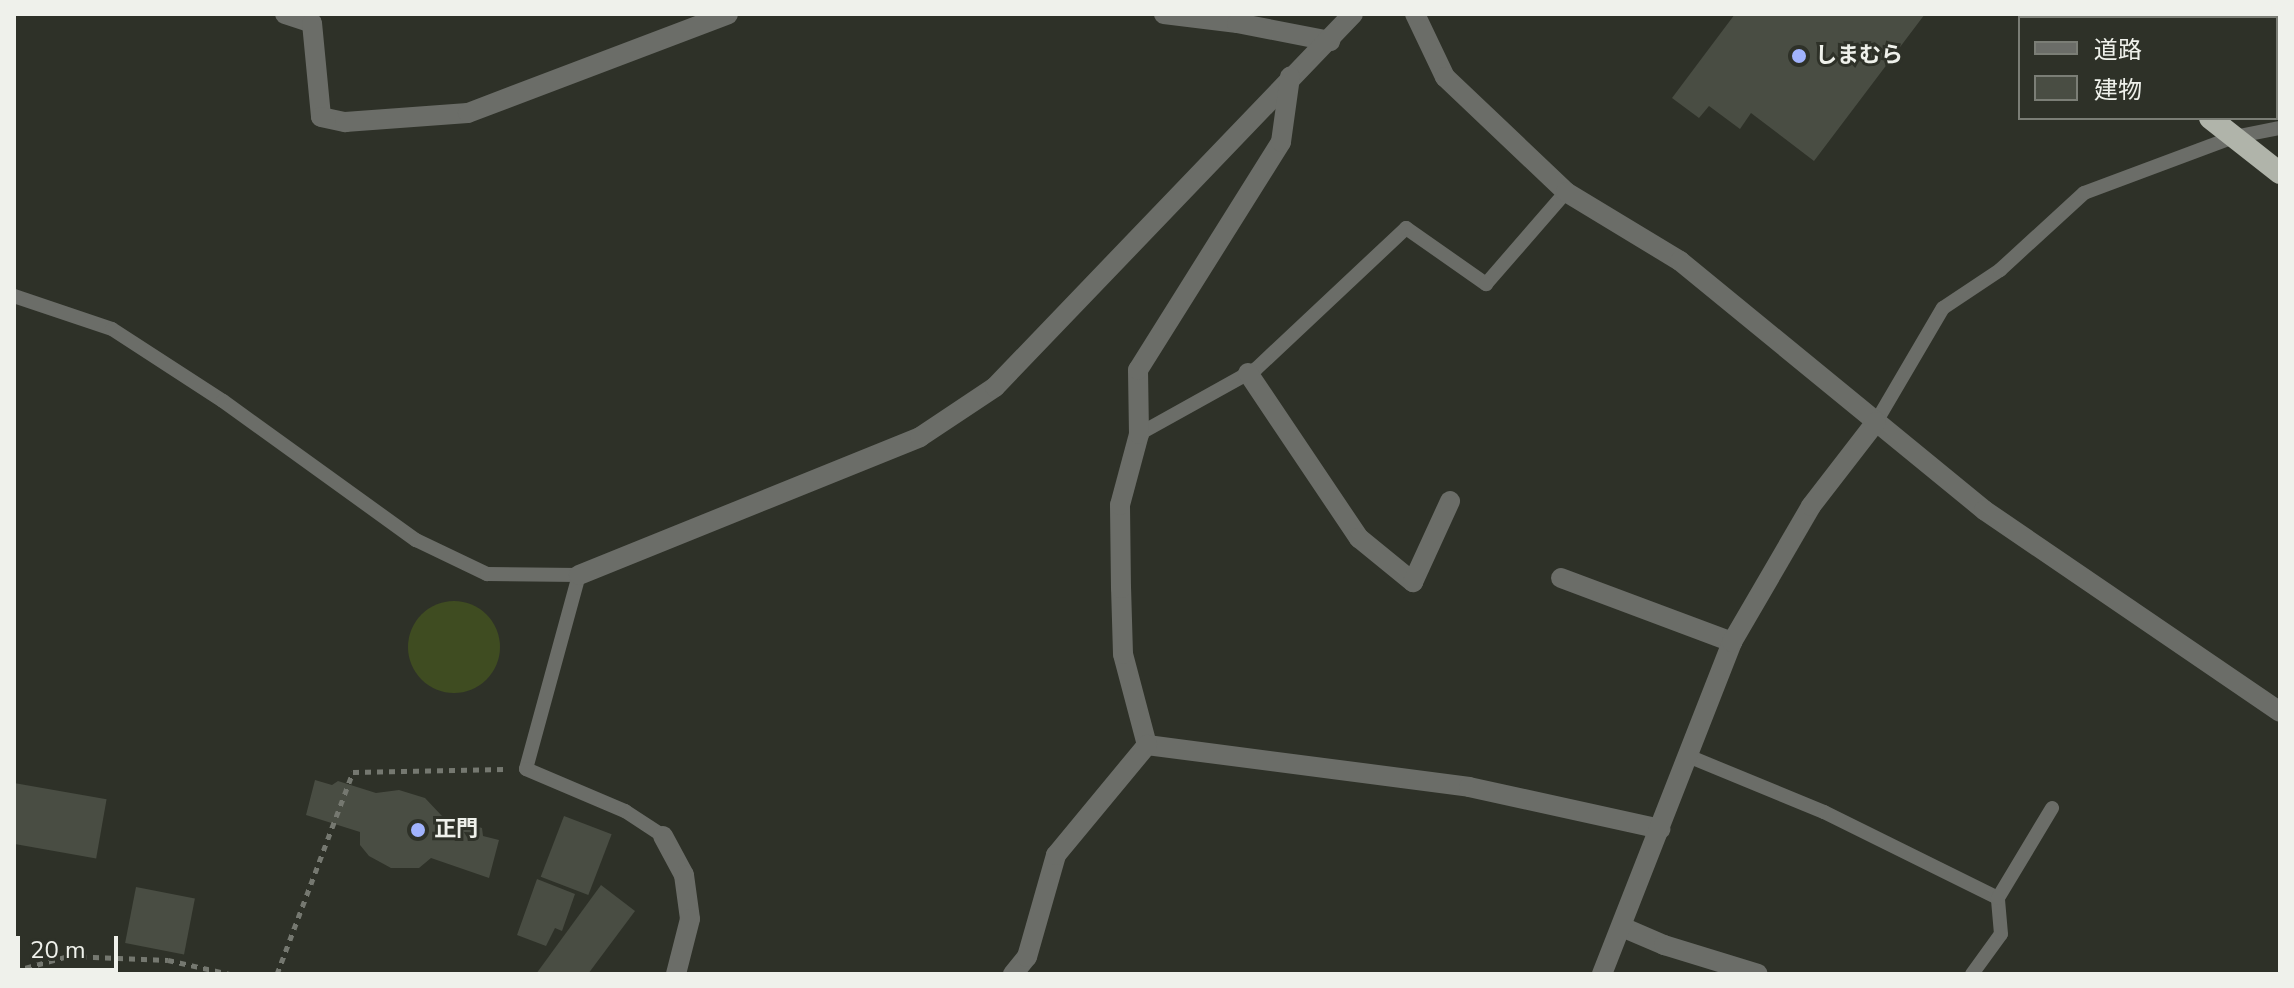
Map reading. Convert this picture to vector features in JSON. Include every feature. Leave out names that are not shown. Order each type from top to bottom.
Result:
[{"type":"highway","points":[[2213,120],[2280,173]]},
{"type":"street","points":[[285,14],[312,23],[321,117],[345,122],[468,113],[728,14]]},
{"type":"street","points":[[1164,14],[1237,23],[1330,41]]},
{"type":"street","points":[[579,575],[920,437],[995,387],[1353,14]]},
{"type":"street","points":[[1415,14],[1445,77],[1566,192],[1680,261],[1984,510],[2280,712]]},
{"type":"street","points":[[1147,745],[1123,654],[1121,588],[1120,505],[1139,434],[1138,370],[1281,142],[1290,77]]},
{"type":"street","points":[[1248,373],[1359,538],[1413,582],[1450,501]]},
{"type":"street","points":[[1602,974],[1732,642],[1811,506],[1876,422]]},
{"type":"street","points":[[1561,578],[1732,642]]},
{"type":"street","points":[[1147,745],[1469,787],[1660,829]]},
{"type":"street","points":[[1013,974],[1027,957],[1056,855],[1147,745]]},
{"type":"street","points":[[663,836],[684,875],[690,919],[676,974]]},
{"type":"street","points":[[1622,927],[1664,945],[1758,974]]},
{"type":"lane","points":[[1876,422],[1943,308],[2000,270],[2084,193],[2234,137],[2280,128]]},
{"type":"lane","points":[[1139,434],[1248,373],[1406,228],[1486,284],[1566,192]]},
{"type":"lane","points":[[14,296],[112,329],[223,401],[416,540],[487,574],[579,575],[526,769],[625,811],[663,836]]},
{"type":"lane","points":[[1688,756],[1824,812],[1998,898]]},
{"type":"lane","points":[[1972,974],[2001,934],[1998,898],[2052,808]]},
{"type":"path","points":[[277,974],[353,772],[526,769]]},
{"type":"path","points":[[14,971],[69,956],[168,960],[230,974]]},
{"type":"green space","points":[[454,601],[472,604],[487,614],[497,629],[500,647],[497,665],[487,680],[472,690],[454,693],[436,690],[421,680],[411,665],[408,647],[411,629],[421,614],[436,604]]},
{"type":"building","name":"しまむら","points":[[1735,14],[1925,14],[1814,161],[1751,113],[1740,129],[1709,106],[1699,118],[1672,98]]},
{"type":"building","name":"正門","points":[[315,780],[332,785],[338,781],[376,793],[399,790],[425,798],[442,816],[482,828],[483,836],[499,840],[489,878],[431,858],[419,868],[391,868],[369,856],[360,845],[360,832],[306,815]]},
{"type":"building","points":[[14,783],[107,799],[96,858],[14,844]]},
{"type":"building","points":[[564,816],[612,834],[588,895],[541,877]]},
{"type":"building","points":[[537,879],[575,894],[562,931],[555,928],[546,946],[517,935]]},
{"type":"building","points":[[601,885],[635,911],[588,974],[536,974]]},
{"type":"building","points":[[136,887],[195,898],[184,954],[125,943]]},
{"type":"place","name":"しまむら","points":[[1799,56]]},
{"type":"place","name":"正門","points":[[418,830]]}]
